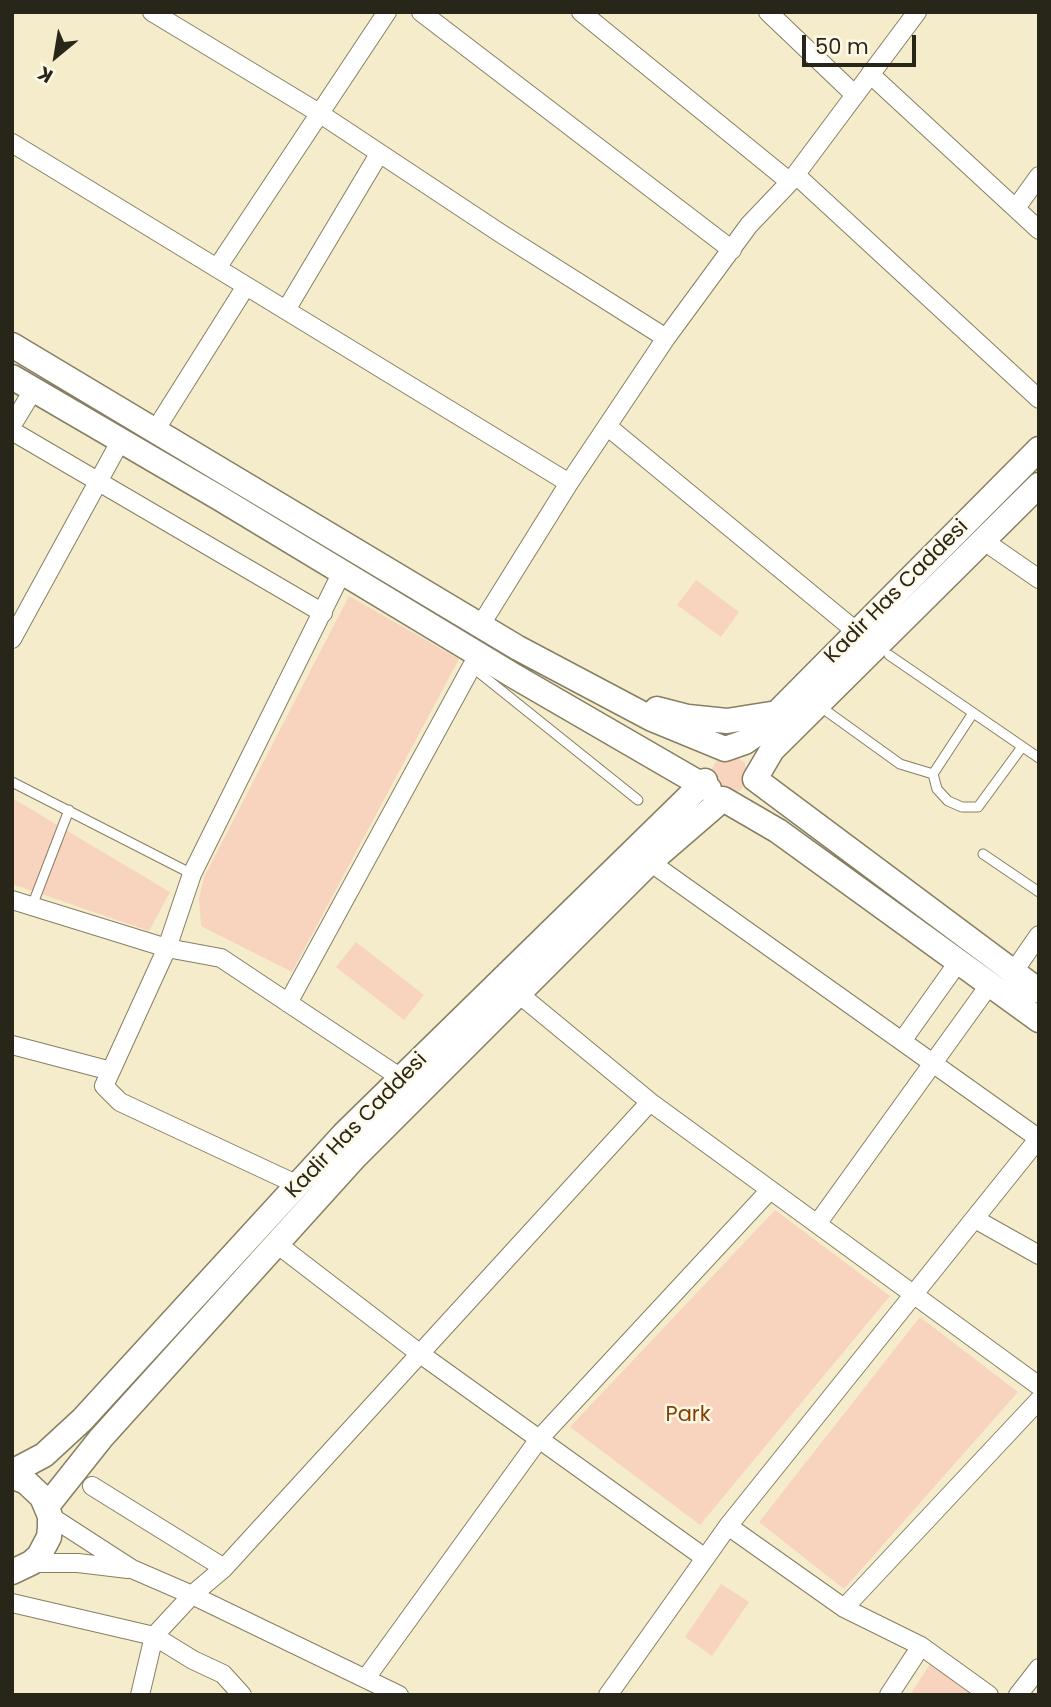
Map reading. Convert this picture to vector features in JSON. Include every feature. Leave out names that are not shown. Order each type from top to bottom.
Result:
[{"type":"street","points":[[152,12],[319,113],[666,338]]},
{"type":"street","points":[[217,268],[387,12]]},
{"type":"street","points":[[421,12],[732,250]]},
{"type":"street","points":[[581,12],[793,179],[1039,398]]},
{"type":"street","points":[[768,12],[855,95]]},
{"type":"street","points":[[480,626],[569,483],[666,338],[749,225],[793,179],[870,74],[906,17]]},
{"type":"street","points":[[870,74],[1039,230]]},
{"type":"street","points":[[12,143],[569,483]]},
{"type":"street","points":[[286,310],[379,153]]},
{"type":"street","points":[[1016,208],[1039,176]]},
{"type":"street","points":[[156,429],[246,286]]},
{"type":"street","points":[[12,345],[517,648],[674,730],[747,756],[752,762],[755,779],[1039,991]]},
{"type":"street","points":[[12,377],[342,572],[475,661],[709,789],[778,831],[1039,1020]]},
{"type":"street","points":[[12,425],[34,389]]},
{"type":"street","points":[[607,426],[858,632]]},
{"type":"street","points":[[12,431],[323,612]]},
{"type":"street","points":[[12,639],[121,440]]},
{"type":"street","name":"Kadir Has Caddesi","points":[[763,743],[777,713],[1039,449]]},
{"type":"street","name":"Kadir Has Caddesi","points":[[763,743],[818,705],[1039,485]]},
{"type":"street","points":[[984,541],[1039,579]]},
{"type":"street","points":[[298,1185],[120,1102],[104,1086],[167,948],[192,874],[342,572]]},
{"type":"street","points":[[288,1003],[475,661]]},
{"type":"street","points":[[599,691],[671,713],[705,720],[740,720],[777,713]]},
{"type":"street","points":[[746,742],[763,743],[755,779],[747,792],[740,797],[709,789],[706,764],[710,757],[746,742]]},
{"type":"street","name":"Kadir Has Caddesi","points":[[48,1511],[94,1446],[355,1157],[650,862],[709,789]]},
{"type":"street","name":"Kadir Has Caddesi","points":[[12,1474],[44,1455],[82,1420],[344,1134],[709,789]]},
{"type":"street","points":[[608,1695],[728,1526],[1039,1138],[650,862]]},
{"type":"street","points":[[12,900],[167,948],[221,958],[401,1078]]},
{"type":"street","points":[[1014,971],[1039,935]]},
{"type":"street","points":[[902,1041],[959,961]]},
{"type":"street","points":[[817,1224],[990,984]]},
{"type":"street","points":[[519,994],[650,1102],[1039,1386]]},
{"type":"street","points":[[12,1045],[111,1070]]},
{"type":"street","points":[[140,1695],[154,1636],[192,1595],[224,1568],[650,1102]]},
{"type":"street","points":[[366,1678],[539,1439],[770,1190]]},
{"type":"street","points":[[975,1219],[1039,1255]]},
{"type":"street","points":[[277,1244],[419,1353],[705,1558]]},
{"type":"street","points":[[844,1608],[1039,1400]]},
{"type":"street","points":[[12,1474],[35,1488],[48,1511],[132,1569],[399,1695]]},
{"type":"street","points":[[92,1486],[224,1568]]},
{"type":"street","points":[[19,1572],[45,1547],[49,1537],[48,1511]]},
{"type":"street","points":[[728,1526],[844,1608],[921,1646],[989,1695]]},
{"type":"street","points":[[19,1572],[78,1563],[132,1569]]},
{"type":"street","points":[[12,1603],[154,1636],[193,1660],[223,1674],[242,1695]]},
{"type":"street","points":[[889,1695],[921,1646]]},
{"type":"street","points":[[1018,1695],[1039,1668]]},
{"type":"lane","points":[[890,655],[1039,758]]},
{"type":"lane","points":[[475,661],[638,800]]},
{"type":"lane","points":[[818,705],[901,764],[933,774]]},
{"type":"lane","points":[[973,713],[933,774],[937,789],[948,801],[962,807],[978,807],[1022,747]]},
{"type":"lane","points":[[12,782],[192,874]]},
{"type":"lane","points":[[32,906],[69,810]]},
{"type":"lane","points":[[983,854],[1039,892]]},
{"type":"green space","points":[[696,580],[739,612],[721,637],[677,605]]},
{"type":"green space","points":[[349,596],[459,659],[292,972],[201,926],[199,898],[204,877]]},
{"type":"green space","points":[[735,756],[745,763],[748,780],[741,790],[735,793],[723,792],[710,772],[717,760]]},
{"type":"green space","points":[[12,798],[170,892],[149,931],[12,884]]},
{"type":"green space","points":[[356,942],[424,995],[404,1020],[336,967]]},
{"type":"green space","name":"Park","points":[[775,1210],[890,1296],[700,1525],[570,1427]]},
{"type":"green space","points":[[920,1317],[1018,1392],[844,1589],[759,1522]]},
{"type":"green space","points":[[721,1584],[749,1602],[712,1656],[685,1637]]},
{"type":"green space","points":[[930,1664],[972,1695],[910,1695]]}]
